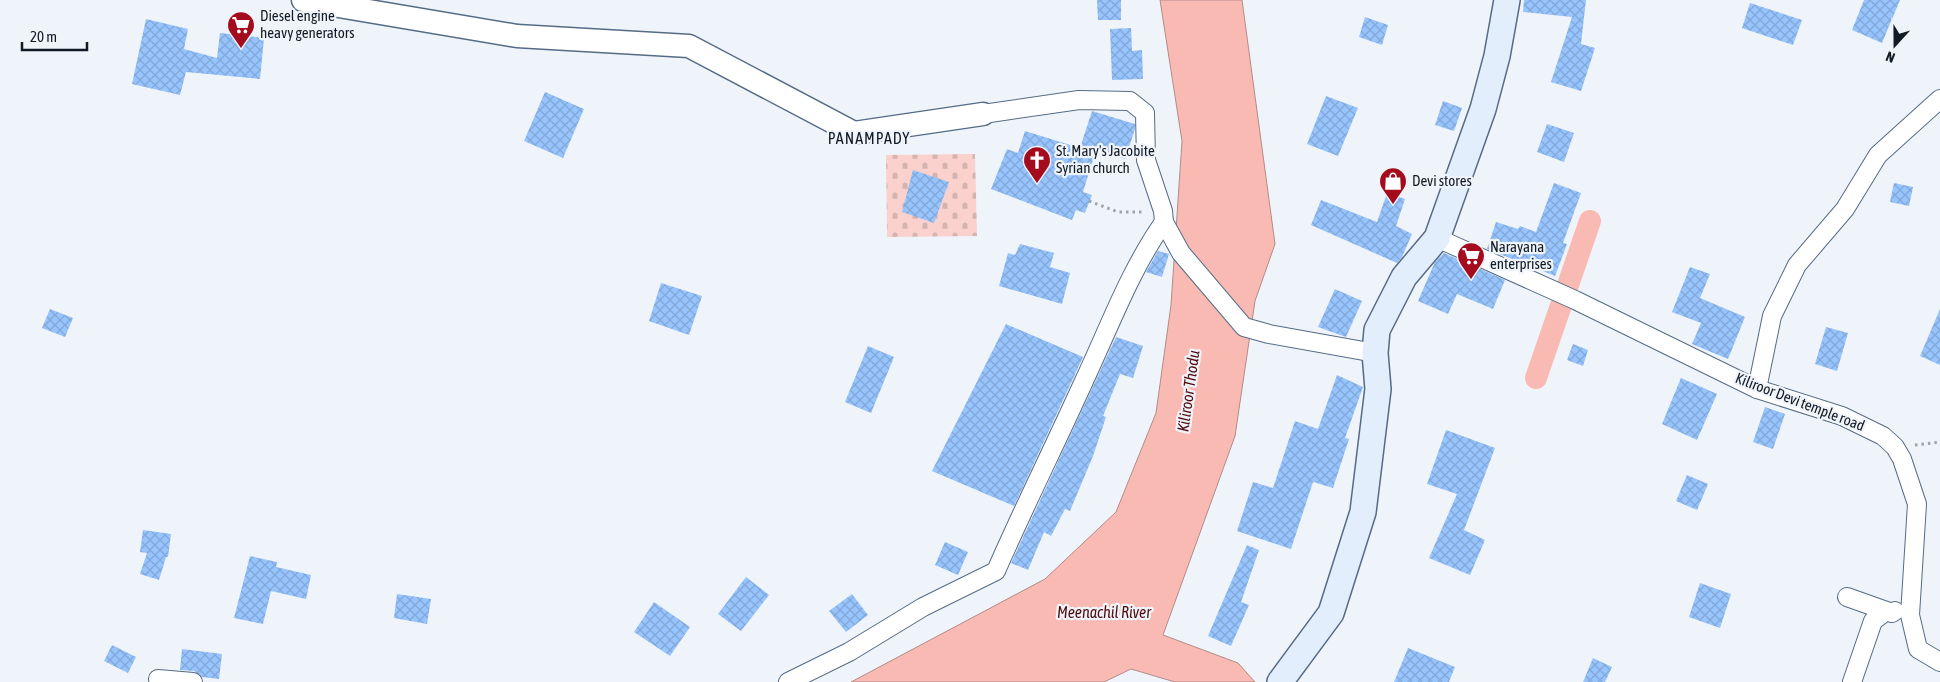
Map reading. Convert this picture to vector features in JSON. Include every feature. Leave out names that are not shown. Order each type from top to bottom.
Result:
[{"type":"main road","points":[[1280,682],[1331,613],[1363,512],[1378,388],[1375,353],[1377,330],[1404,277],[1437,238],[1483,108],[1497,56],[1506,0]]},
{"type":"street","points":[[303,0],[517,36],[689,46],[854,133],[1079,100],[1130,101],[1145,113],[1146,160],[1166,222],[1180,253],[1244,327],[1268,334],[1375,353]]},
{"type":"street","points":[[1757,389],[1772,316],[1797,265],[1845,209],[1878,156],[1940,99]]},
{"type":"street","points":[[788,682],[849,652],[923,607],[996,571],[1027,500],[1129,282],[1153,238],[1166,222]]},
{"type":"street","name":"Kiliroor Devi temple road","points":[[1437,238],[1575,300],[1757,389],[1842,416],[1883,436],[1902,459],[1917,504],[1910,615],[1918,649],[1940,662]]},
{"type":"street","points":[[1847,597],[1892,613],[1911,599]]},
{"type":"street","points":[[1852,682],[1873,621],[1886,611]]},
{"type":"street","points":[[158,679],[192,682]]},
{"type":"path","points":[[1089,201],[1118,212],[1166,222]]},
{"type":"green space","points":[[975,154],[977,236],[887,237],[886,155]]},
{"type":"water","name":"Meenachil River","points":[[1160,0],[1242,0],[1275,244],[1255,301],[1235,436],[1163,635],[1238,663],[1255,682],[1175,682],[1131,669],[1104,682],[851,682],[1045,579],[1116,512],[1156,413],[1171,305],[1182,141]]},
{"type":"building","points":[[1097,0],[1121,0],[1121,20],[1098,20]]},
{"type":"building","points":[[1524,0],[1586,0],[1581,44],[1595,48],[1581,91],[1551,82],[1572,17],[1523,12]]},
{"type":"building","points":[[1864,0],[1900,0],[1882,43],[1852,30]]},
{"type":"building","points":[[1750,3],[1802,20],[1793,45],[1742,28]]},
{"type":"building","points":[[1365,17],[1388,25],[1382,45],[1359,37]]},
{"type":"building","points":[[146,19],[188,29],[184,49],[217,58],[220,33],[264,38],[260,79],[186,72],[180,95],[132,84]]},
{"type":"building","points":[[1131,28],[1132,51],[1142,50],[1143,79],[1112,80],[1110,29]]},
{"type":"building","points":[[545,92],[584,109],[563,158],[524,141]]},
{"type":"building","points":[[1326,96],[1358,108],[1338,156],[1307,144]]},
{"type":"building","points":[[1443,101],[1462,108],[1454,131],[1435,125]]},
{"type":"building","points":[[1092,111],[1135,124],[1135,129],[1125,159],[1096,150],[1083,192],[1092,195],[1085,213],[1076,210],[1072,220],[991,189],[1007,149],[1018,153],[1025,131],[1080,148]]},
{"type":"building","points":[[1547,124],[1574,133],[1564,162],[1537,152]]},
{"type":"building","points":[[913,170],[949,182],[934,223],[902,212]]},
{"type":"building","points":[[1554,183],[1581,193],[1563,243],[1567,244],[1555,276],[1487,249],[1496,222],[1518,229],[1520,226],[1536,232]]},
{"type":"building","points":[[1894,183],[1913,187],[1909,206],[1890,202]]},
{"type":"building","points":[[1387,193],[1405,199],[1396,226],[1412,234],[1402,257],[1397,263],[1311,225],[1321,200],[1377,222]]},
{"type":"building","points":[[1020,244],[1054,253],[1050,267],[1070,273],[1062,304],[999,286],[1008,253],[1015,255]]},
{"type":"building","points":[[1158,251],[1169,254],[1162,277],[1146,272]]},
{"type":"building","points":[[1444,253],[1505,280],[1493,309],[1457,294],[1448,314],[1418,301],[1435,262]]},
{"type":"building","points":[[1690,267],[1710,274],[1700,298],[1745,317],[1728,359],[1692,344],[1701,323],[1672,312]]},
{"type":"building","points":[[661,283],[702,296],[689,335],[649,321]]},
{"type":"building","points":[[1335,289],[1362,301],[1346,337],[1318,327]]},
{"type":"building","points":[[50,309],[73,318],[65,337],[42,328]]},
{"type":"building","points":[[1940,309],[1940,365],[1920,356]]},
{"type":"building","points":[[1006,324],[1083,357],[1014,506],[932,471]]},
{"type":"building","points":[[1826,327],[1848,333],[1837,371],[1815,364]]},
{"type":"building","points":[[1116,337],[1143,346],[1133,378],[1120,374],[1103,416],[1106,417],[1093,456],[1070,511],[1065,509],[1051,536],[1044,532],[1028,570],[1011,563]]},
{"type":"building","points":[[1573,344],[1588,350],[1583,366],[1567,360]]},
{"type":"building","points":[[868,346],[894,357],[871,413],[845,402]]},
{"type":"building","points":[[1337,375],[1363,387],[1345,438],[1349,439],[1333,488],[1313,482],[1291,549],[1237,531],[1253,482],[1273,488],[1295,421],[1318,429]]},
{"type":"building","points":[[1681,378],[1717,394],[1697,440],[1662,424]]},
{"type":"building","points":[[1765,407],[1785,414],[1773,449],[1753,442]]},
{"type":"building","points":[[1446,430],[1495,448],[1464,530],[1485,540],[1470,575],[1429,558],[1457,494],[1427,484]]},
{"type":"building","points":[[1687,475],[1708,484],[1697,510],[1676,501]]},
{"type":"building","points":[[143,530],[171,534],[168,557],[166,557],[159,580],[140,574],[147,553],[140,552]]},
{"type":"building","points":[[945,542],[968,552],[958,575],[935,565]]},
{"type":"building","points":[[1247,545],[1259,550],[1241,602],[1249,605],[1231,646],[1208,636]]},
{"type":"building","points":[[250,556],[277,562],[276,567],[311,575],[306,599],[271,591],[263,624],[234,618]]},
{"type":"building","points":[[746,577],[769,595],[741,631],[718,614]]},
{"type":"building","points":[[1700,583],[1731,594],[1720,628],[1689,617]]},
{"type":"building","points":[[397,594],[431,599],[427,624],[394,618]]},
{"type":"building","points":[[852,594],[868,615],[846,632],[829,611]]},
{"type":"building","points":[[654,602],[690,627],[670,656],[634,632]]},
{"type":"building","points":[[112,645],[136,657],[128,673],[104,661]]},
{"type":"building","points":[[1408,648],[1455,667],[1449,682],[1394,682]]},
{"type":"building","points":[[182,649],[222,654],[219,679],[202,677],[194,671],[180,670]]},
{"type":"building","points":[[1593,658],[1612,667],[1605,682],[1583,682]]},
{"type":"waterway","points":[[1536,378],[1590,221]]},
{"type":"place","name":"Diesel engine heavy generators","points":[[241,49]]},
{"type":"place","name":"St. Mary's Jacobite Syrian church","points":[[1037,184]]},
{"type":"place","name":"Devi stores","points":[[1393,205]]},
{"type":"place","name":"Narayana enterprises","points":[[1471,280]]},
{"type":"district","name":"PANAMPADY","points":[[869,138]]},
{"type":"water label","name":"Kiliroor Thodu","points":[[1188,391]]}]
